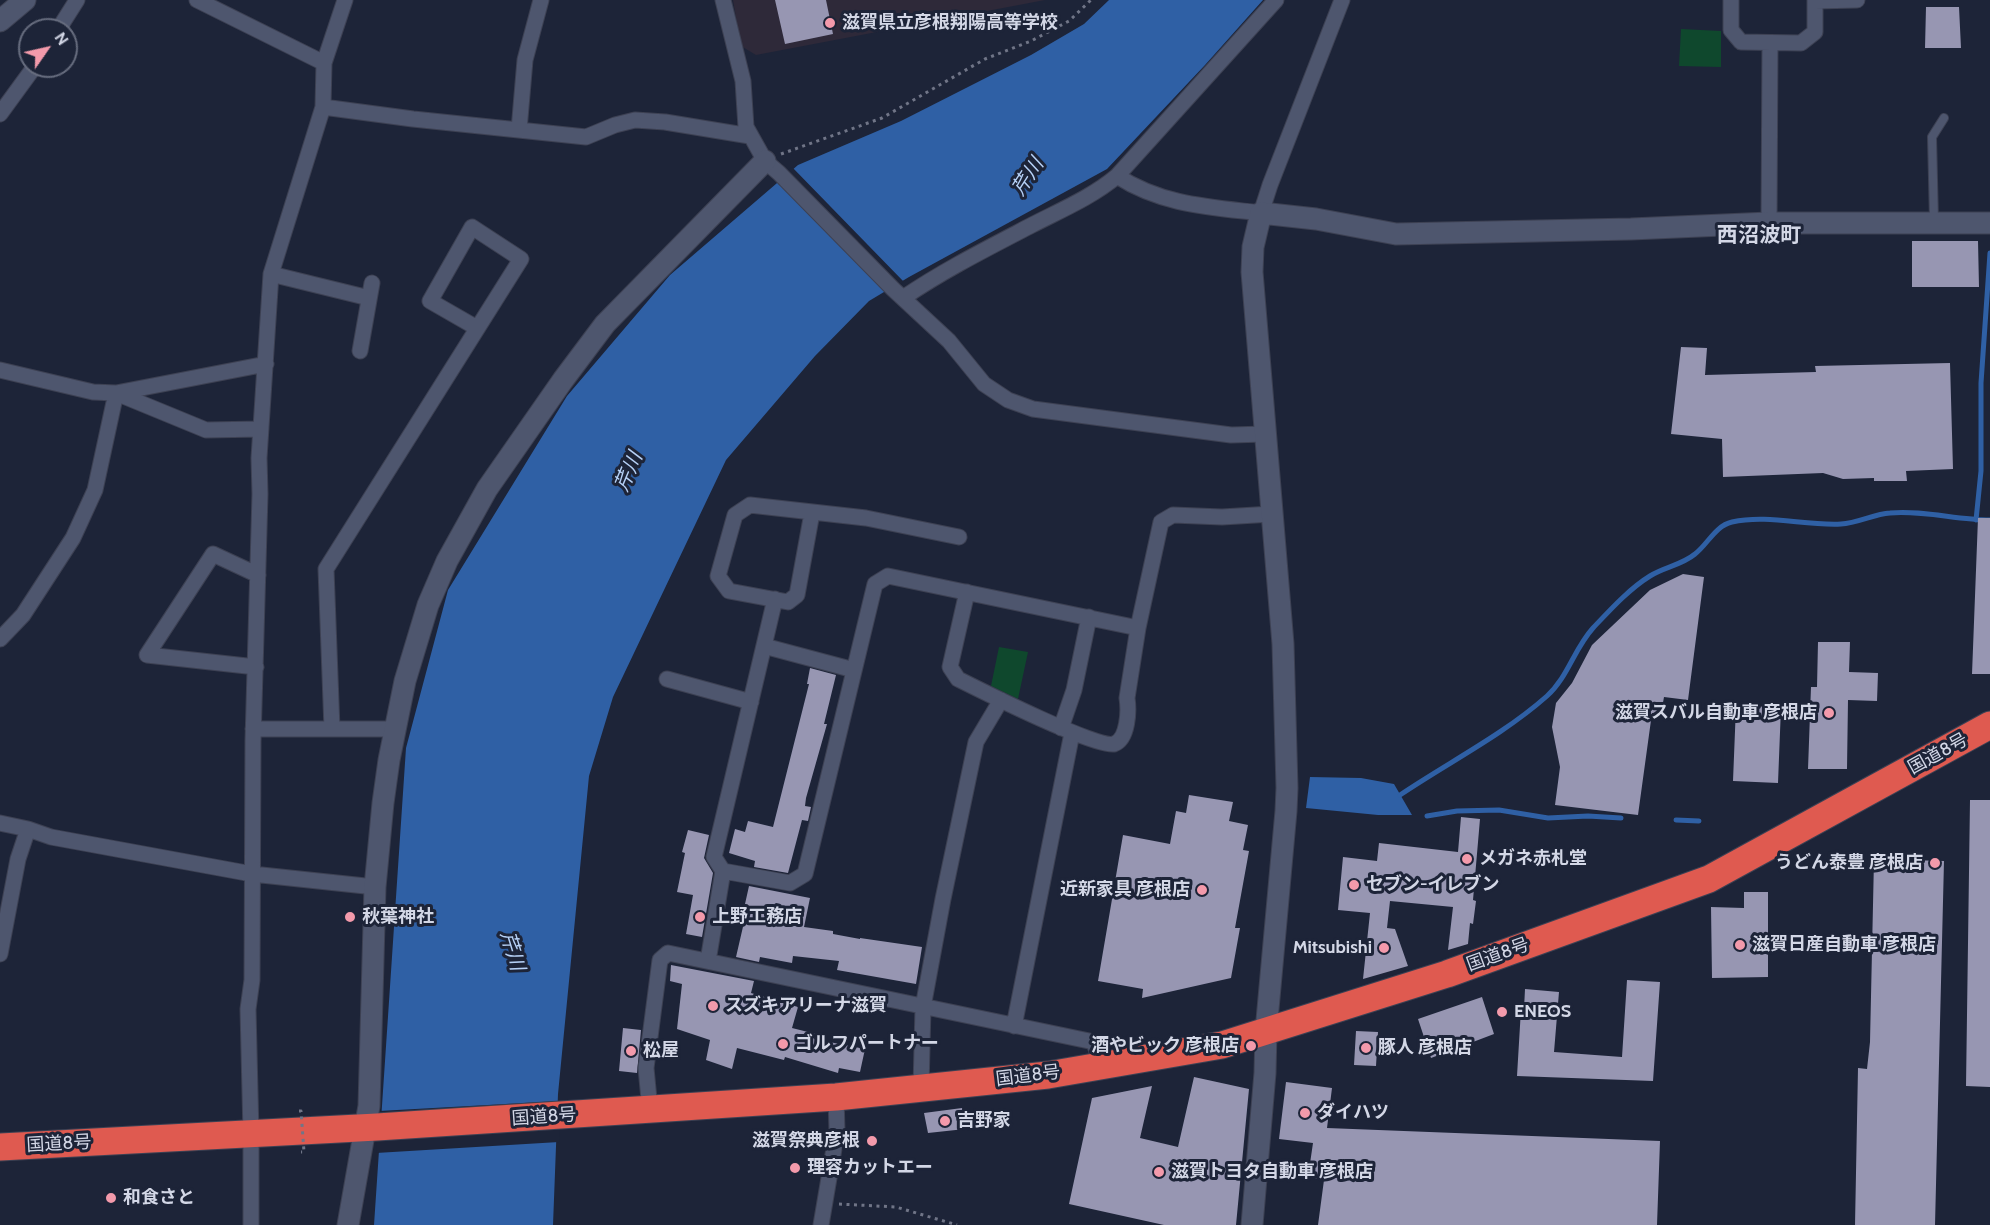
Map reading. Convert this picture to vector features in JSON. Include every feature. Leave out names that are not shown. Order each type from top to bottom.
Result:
[{"type":"highway","name":"国道8号","points":[[0,1147],[579,1115],[836,1097],[1048,1075],[1222,1044],[1447,974],[1709,879],[1990,725]]},
{"type":"street","points":[[0,21],[25,0]]},
{"type":"street","points":[[66,18],[77,0]]},
{"type":"street","points":[[197,0],[324,63]]},
{"type":"street","points":[[251,1225],[248,1009],[252,980],[259,458],[271,274],[324,107],[324,63],[345,0]]},
{"type":"street","points":[[519,130],[525,60],[541,0]]},
{"type":"street","points":[[723,0],[743,81],[744,114],[750,136],[772,167],[898,294],[949,341],[984,384],[993,391],[1033,409],[1231,435],[1266,434]]},
{"type":"street","points":[[898,294],[929,280],[1107,184],[1117,176],[1276,0]]},
{"type":"street","points":[[1252,1225],[1287,788],[1283,644],[1252,272],[1253,247],[1274,174],[1342,0]]},
{"type":"street","points":[[1731,0],[1731,30],[1741,42],[1770,43],[1801,43],[1815,32],[1815,1],[1857,0]]},
{"type":"street","points":[[1769,223],[1764,146],[1770,43]]},
{"type":"street","points":[[0,114],[26,78]]},
{"type":"street","points":[[324,107],[586,137],[634,120],[665,122],[750,136]]},
{"type":"street","points":[[348,1225],[371,1127],[369,1106],[375,887],[383,803],[405,681],[428,605],[447,561],[487,489],[562,380],[605,324],[772,167]]},
{"type":"street","points":[[1117,176],[1135,187],[1178,203],[1316,219],[1396,234],[1596,230],[1769,223],[1990,223]]},
{"type":"street","points":[[332,729],[326,569],[521,259],[472,227],[430,301],[477,328]]},
{"type":"street","points":[[271,274],[371,291],[360,351]]},
{"type":"street","points":[[0,370],[93,392],[116,393],[266,364]]},
{"type":"street","points":[[116,393],[206,430],[261,429]]},
{"type":"street","points":[[0,639],[23,615],[73,538],[95,490],[116,393]]},
{"type":"street","points":[[812,513],[797,595],[788,602],[729,591],[718,576],[735,515],[750,505],[866,518],[959,537]]},
{"type":"street","points":[[967,592],[950,667],[958,679],[1066,730],[1107,745],[1119,741],[1123,735],[1138,628],[1161,522],[1173,515],[1222,517],[1272,514]]},
{"type":"street","points":[[256,667],[147,655],[213,554],[258,575]]},
{"type":"street","points":[[723,871],[790,883],[805,874],[875,584],[888,576],[1138,628]]},
{"type":"street","points":[[708,961],[723,871],[714,857],[776,599]]},
{"type":"street","points":[[1014,1026],[1066,730],[1089,617]]},
{"type":"street","points":[[764,646],[854,670]]},
{"type":"street","points":[[667,679],[751,702]]},
{"type":"street","points":[[921,1088],[923,1006],[943,899],[976,742],[1001,700]]},
{"type":"street","points":[[254,729],[395,729]]},
{"type":"street","points":[[0,823],[51,837],[252,874],[375,887]]},
{"type":"street","points":[[0,954],[5,892],[28,829]]},
{"type":"street","points":[[650,1110],[646,1068],[660,960],[668,953],[1094,1042],[1101,1065]]},
{"type":"street","points":[[821,1225],[837,1131],[836,1097]]},
{"type":"lane","points":[[1934,222],[1932,137],[1944,118]]},
{"type":"path","points":[[772,167],[804,145],[882,118],[985,59],[1031,41],[1069,21],[1091,0]]},
{"type":"path","points":[[299,1111],[301,1111],[304,1152],[301,1152]]},
{"type":"path","points":[[825,1206],[844,1203],[896,1207],[957,1225]]},
{"type":"shaded area","name":"滋賀県立彦根翔陽高等学校","points":[[733,0],[1045,0],[756,55],[741,46]]},
{"type":"green space","points":[[1681,29],[1721,31],[1721,67],[1679,66]]},
{"type":"green space","points":[[999,647],[1028,652],[1018,699],[991,686]]},
{"type":"water","name":"芹川","points":[[1109,0],[1263,0],[1107,169],[869,301],[815,356],[726,460],[613,697],[589,776],[558,1094],[553,1225],[374,1225],[406,748],[448,590],[567,396],[670,275],[798,165],[901,121],[1031,55],[1084,24]]},
{"type":"water","points":[[1310,777],[1361,778],[1394,784],[1412,815],[1378,815],[1306,808]]},
{"type":"pier","points":[[792,167],[904,282],[889,293],[777,179]]},
{"type":"pier","points":[[560,1101],[559,1142],[376,1153],[379,1111]]},
{"type":"building","points":[[775,0],[826,0],[833,34],[785,44]]},
{"type":"building","points":[[1926,7],[1959,7],[1961,48],[1925,48]]},
{"type":"building","points":[[1912,241],[1978,241],[1979,287],[1912,287]]},
{"type":"building","points":[[1681,347],[1707,348],[1705,375],[1816,372],[1815,366],[1950,363],[1953,469],[1906,471],[1907,481],[1874,481],[1874,478],[1843,479],[1823,473],[1723,477],[1722,439],[1671,434]]},
{"type":"building","points":[[1978,518],[1990,518],[1990,674],[1972,674]]},
{"type":"building","points":[[1683,574],[1704,577],[1688,700],[1664,697],[1661,714],[1652,713],[1638,815],[1555,805],[1560,767],[1552,727],[1556,703],[1572,683],[1592,645],[1650,590]]},
{"type":"building","name":"滋賀スバル自動車 彦根店","points":[[1818,642],[1850,642],[1849,672],[1878,673],[1877,701],[1848,700],[1847,769],[1808,769],[1811,687],[1817,687]]},
{"type":"building","points":[[810,668],[836,675],[824,724],[827,724],[806,798],[805,806],[811,807],[808,821],[802,820],[788,873],[754,867],[755,861],[729,853],[735,829],[745,832],[748,821],[773,827],[809,684],[807,684]]},
{"type":"building","points":[[1736,706],[1781,707],[1778,783],[1733,781]]},
{"type":"building","name":"近新家具 彦根店","points":[[1189,795],[1233,802],[1229,821],[1248,825],[1243,850],[1249,851],[1235,928],[1240,928],[1231,978],[1142,998],[1143,989],[1098,981],[1123,835],[1170,844],[1176,811],[1186,813]]},
{"type":"building","points":[[1970,800],[1990,800],[1990,1087],[1966,1086]]},
{"type":"building","points":[[1461,817],[1480,819],[1473,900],[1476,901],[1473,924],[1470,923],[1468,944],[1448,950],[1453,907],[1390,901],[1387,928],[1395,929],[1408,966],[1363,979],[1370,913],[1338,910],[1343,857],[1377,861],[1379,843],[1458,852]]},
{"type":"building","points":[[688,830],[709,835],[704,858],[713,873],[702,937],[686,934],[693,895],[677,892],[685,853],[682,852]]},
{"type":"building","points":[[1874,859],[1944,861],[1935,1225],[1855,1225],[1858,1068],[1867,1069],[1870,1042]]},
{"type":"building","points":[[749,886],[810,898],[804,927],[833,931],[833,934],[860,939],[922,947],[916,984],[837,970],[839,961],[793,956],[792,963],[760,957],[759,962],[736,957],[748,905],[745,904]]},
{"type":"building","name":"滋賀日産自動車 彦根店","points":[[1744,892],[1768,892],[1768,977],[1712,978],[1711,907],[1744,908]]},
{"type":"building","points":[[671,965],[754,981],[751,993],[798,1007],[792,1028],[816,1034],[814,1039],[865,1049],[860,1072],[839,1068],[838,1073],[785,1057],[784,1060],[737,1048],[732,1069],[706,1060],[710,1040],[677,1029],[682,984],[670,981]]},
{"type":"building","points":[[1627,980],[1660,982],[1653,1081],[1517,1076],[1521,1009],[1524,1009],[1525,989],[1559,992],[1554,1052],[1622,1057]]},
{"type":"building","points":[[1482,997],[1494,1034],[1431,1058],[1418,1019]]},
{"type":"building","name":"松屋","points":[[623,1028],[641,1030],[637,1073],[619,1071]]},
{"type":"building","name":"豚人 彦根店","points":[[1356,1031],[1378,1032],[1376,1066],[1354,1065]]},
{"type":"building","name":"滋賀トヨタ自動車 彦根店","points":[[1194,1077],[1249,1089],[1236,1225],[1164,1225],[1069,1204],[1092,1098],[1152,1086],[1140,1138],[1178,1147]]},
{"type":"building","points":[[1286,1082],[1332,1088],[1327,1128],[1660,1141],[1657,1225],[1318,1225],[1324,1180],[1308,1177],[1313,1143],[1279,1139]]},
{"type":"building","name":"吉野家","points":[[962,1108],[965,1129],[928,1133],[924,1113]]},
{"type":"waterway","points":[[1976,520],[1981,471],[1981,383],[1990,253]]},
{"type":"waterway","points":[[1400,795],[1494,736],[1547,696],[1566,672],[1586,636],[1620,600],[1650,576],[1690,558],[1726,524],[1759,519],[1841,524],[1902,512],[1990,520]]},
{"type":"waterway","points":[[1427,816],[1457,811],[1499,810],[1548,818],[1588,816],[1621,818]]},
{"type":"waterway","points":[[1676,820],[1699,821]]},
{"type":"place","name":"滋賀県立彦根翔陽高等学校","points":[[830,23]]},
{"type":"place","name":"滋賀スバル自動車 彦根店","points":[[1829,713]]},
{"type":"place","name":"メガネ赤札堂","points":[[1467,859]]},
{"type":"place","name":"うどん泰豊 彦根店","points":[[1935,863]]},
{"type":"place","name":"セブン-イレブン","points":[[1354,885]]},
{"type":"place","name":"近新家具 彦根店","points":[[1202,890]]},
{"type":"place","name":"秋葉神社","points":[[350,917]]},
{"type":"place","name":"上野工務店","points":[[700,917]]},
{"type":"place","name":"滋賀日産自動車 彦根店","points":[[1740,945]]},
{"type":"place","name":"Mitsubishi","points":[[1384,948]]},
{"type":"place","name":"スズキアリーナ滋賀","points":[[713,1006]]},
{"type":"place","name":"ENEOS","points":[[1502,1012]]},
{"type":"place","name":"ゴルフパートナー","points":[[783,1044]]},
{"type":"place","name":"酒やビック 彦根店","points":[[1251,1046]]},
{"type":"place","name":"豚人 彦根店","points":[[1366,1048]]},
{"type":"place","name":"松屋","points":[[631,1051]]},
{"type":"place","name":"ダイハツ","points":[[1305,1113]]},
{"type":"place","name":"吉野家","points":[[945,1121]]},
{"type":"place","name":"滋賀祭典彦根","points":[[872,1141]]},
{"type":"place","name":"理容カットエー","points":[[795,1168]]},
{"type":"place","name":"滋賀トヨタ自動車 彦根店","points":[[1159,1172]]},
{"type":"place","name":"和食さと","points":[[111,1198]]},
{"type":"district","name":"西沼波町","points":[[1759,236]]}]
